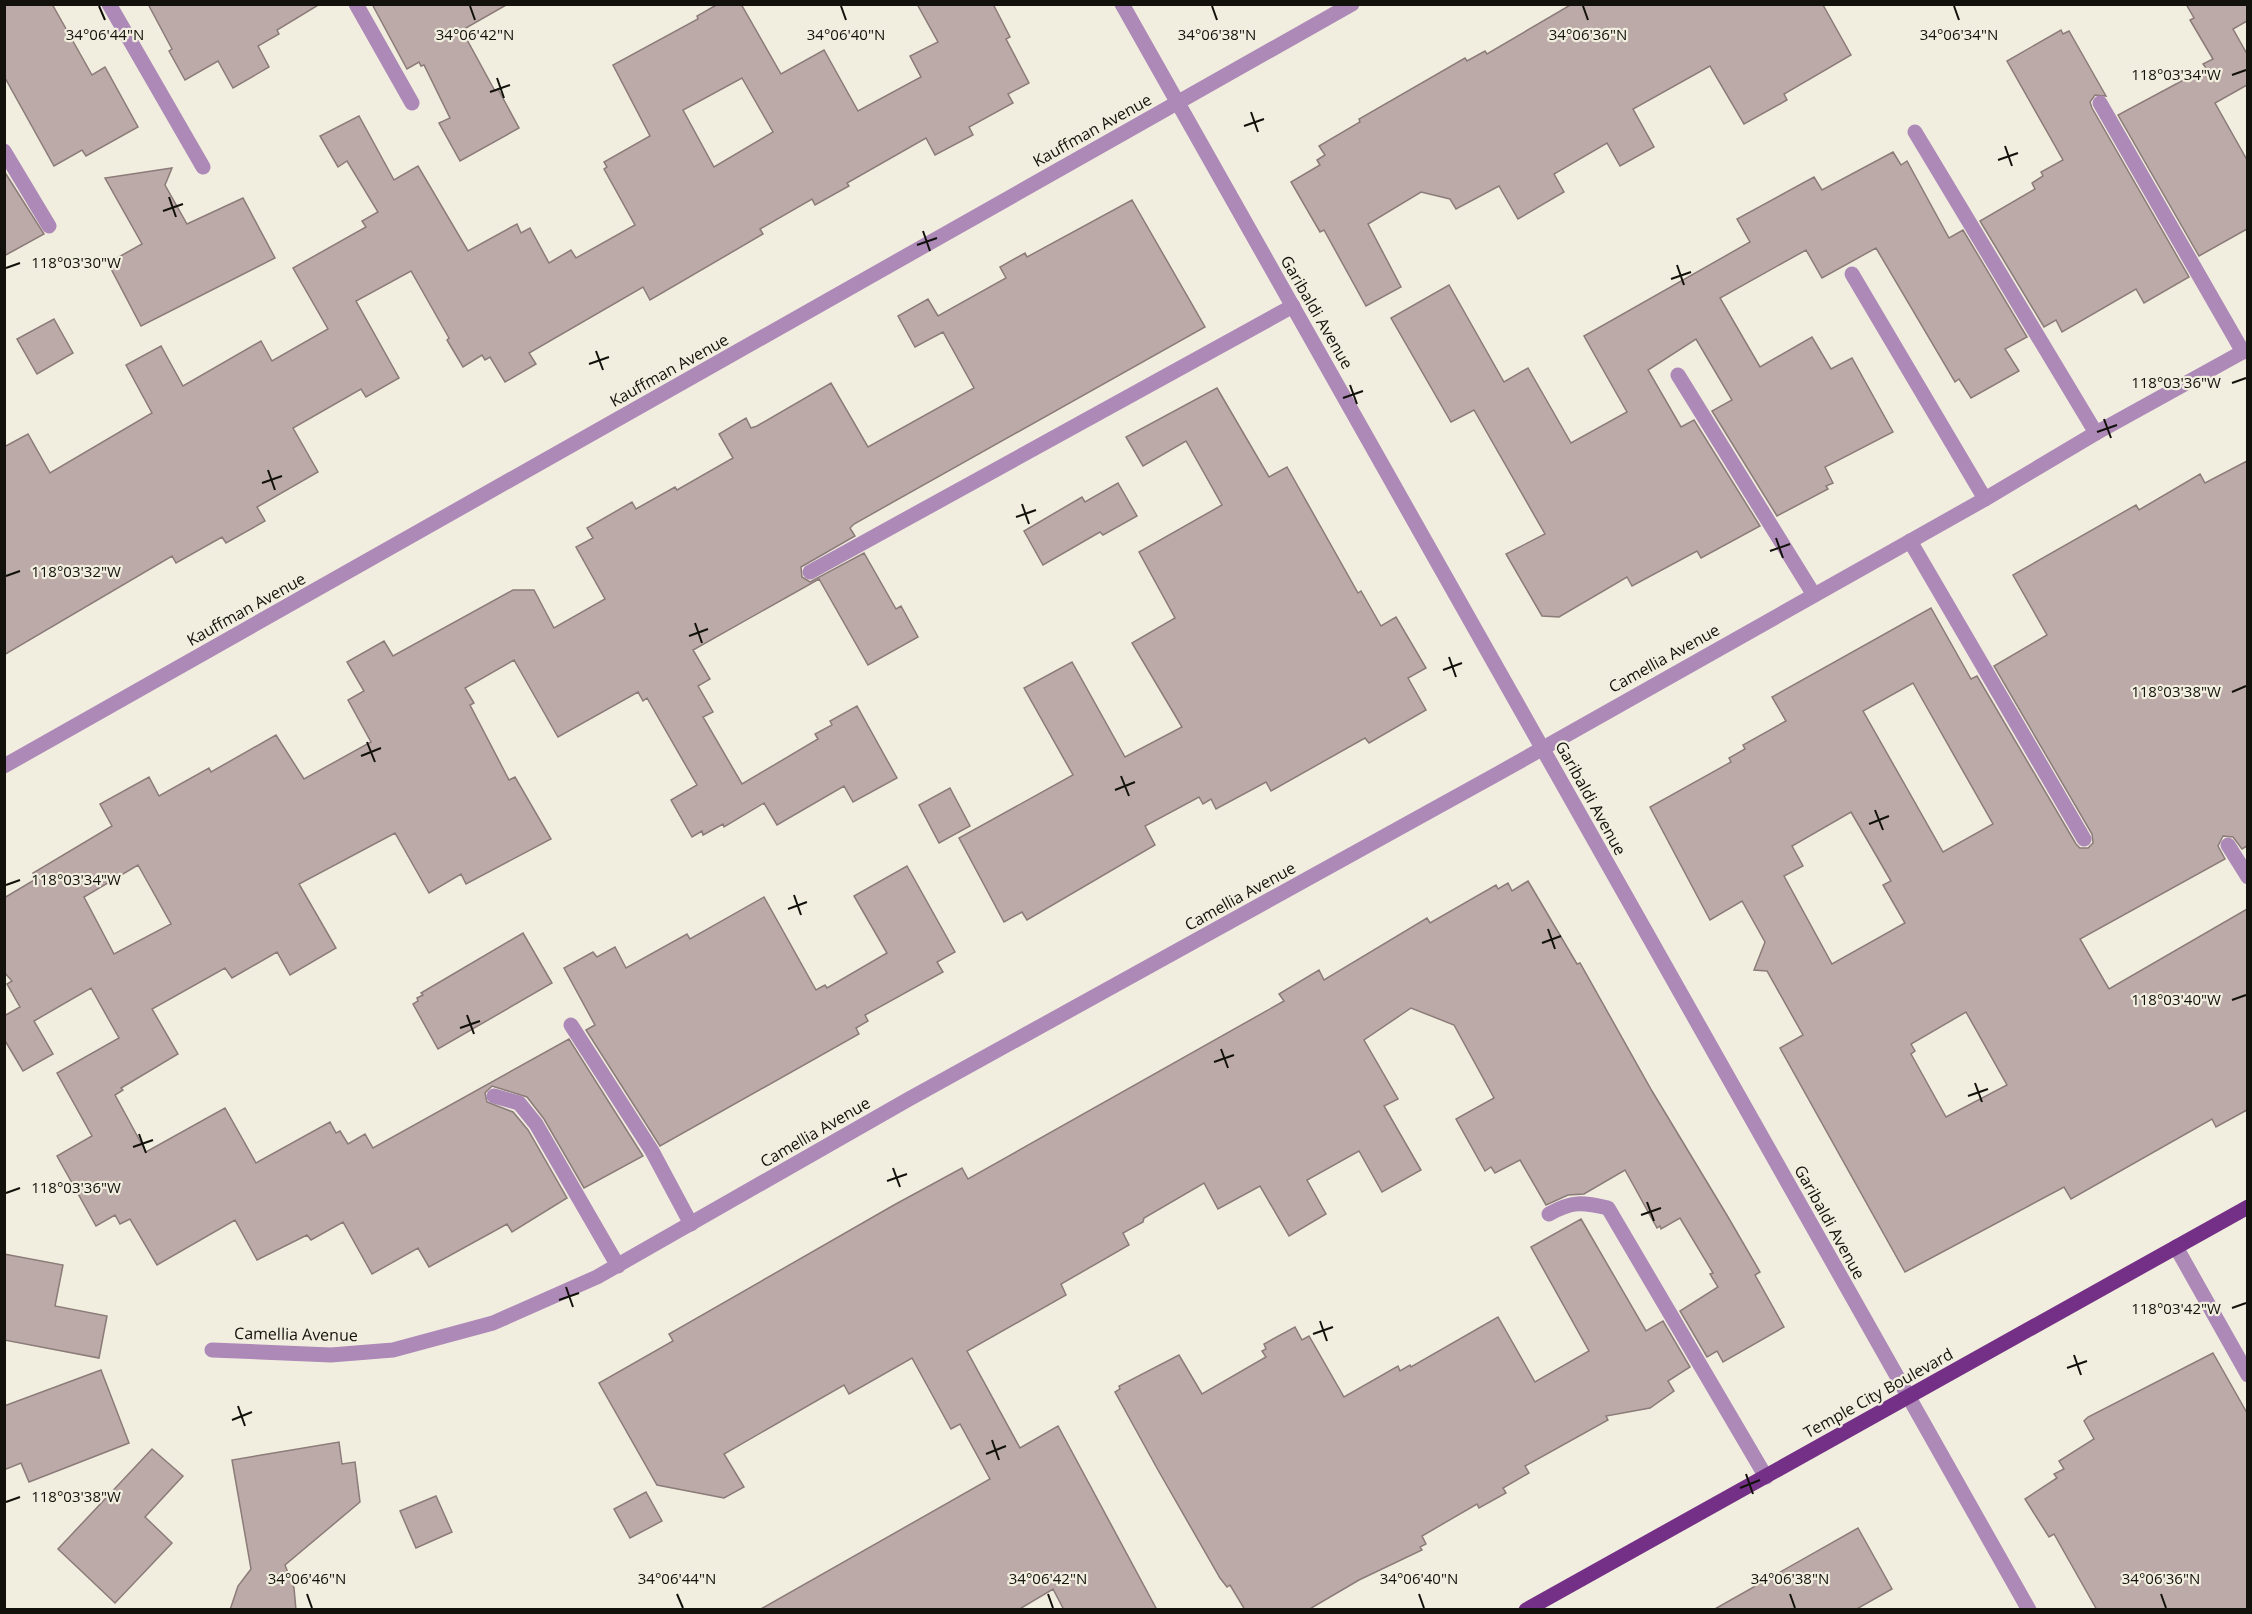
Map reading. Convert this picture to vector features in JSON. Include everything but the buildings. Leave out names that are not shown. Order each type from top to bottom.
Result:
[{"type":"main road","name":"Temple City Boulevard","points":[[1526,1610],[2247,1207]]},
{"type":"street","points":[[109,4],[203,167]]},
{"type":"street","points":[[356,4],[412,103]]},
{"type":"street","name":"Garibaldi Avenue","points":[[1122,4],[2029,1610]]},
{"type":"street","name":"Kauffman Avenue","points":[[4,766],[1352,4]]},
{"type":"street","points":[[2100,103],[2245,351]]},
{"type":"street","points":[[1915,132],[2096,433]]},
{"type":"street","points":[[4,151],[49,226]]},
{"type":"street","points":[[1852,274],[1985,499]]},
{"type":"street","points":[[810,572],[1293,306]]},
{"type":"street","name":"Camellia Avenue","points":[[212,1350],[331,1355],[393,1350],[493,1323],[597,1277],[909,1099],[1542,748],[1985,499],[2096,433],[2245,351]]},
{"type":"street","points":[[1677,375],[1814,595]]},
{"type":"street","points":[[1910,541],[2084,839]]},
{"type":"street","points":[[2228,845],[2247,878]]},
{"type":"street","points":[[571,1025],[652,1151],[691,1224]]},
{"type":"street","points":[[494,1096],[519,1103],[536,1124],[618,1266]]},
{"type":"street","points":[[1549,1214],[1563,1206],[1583,1202],[1608,1208],[1766,1477]]},
{"type":"street","points":[[2176,1247],[2247,1375]]}]
